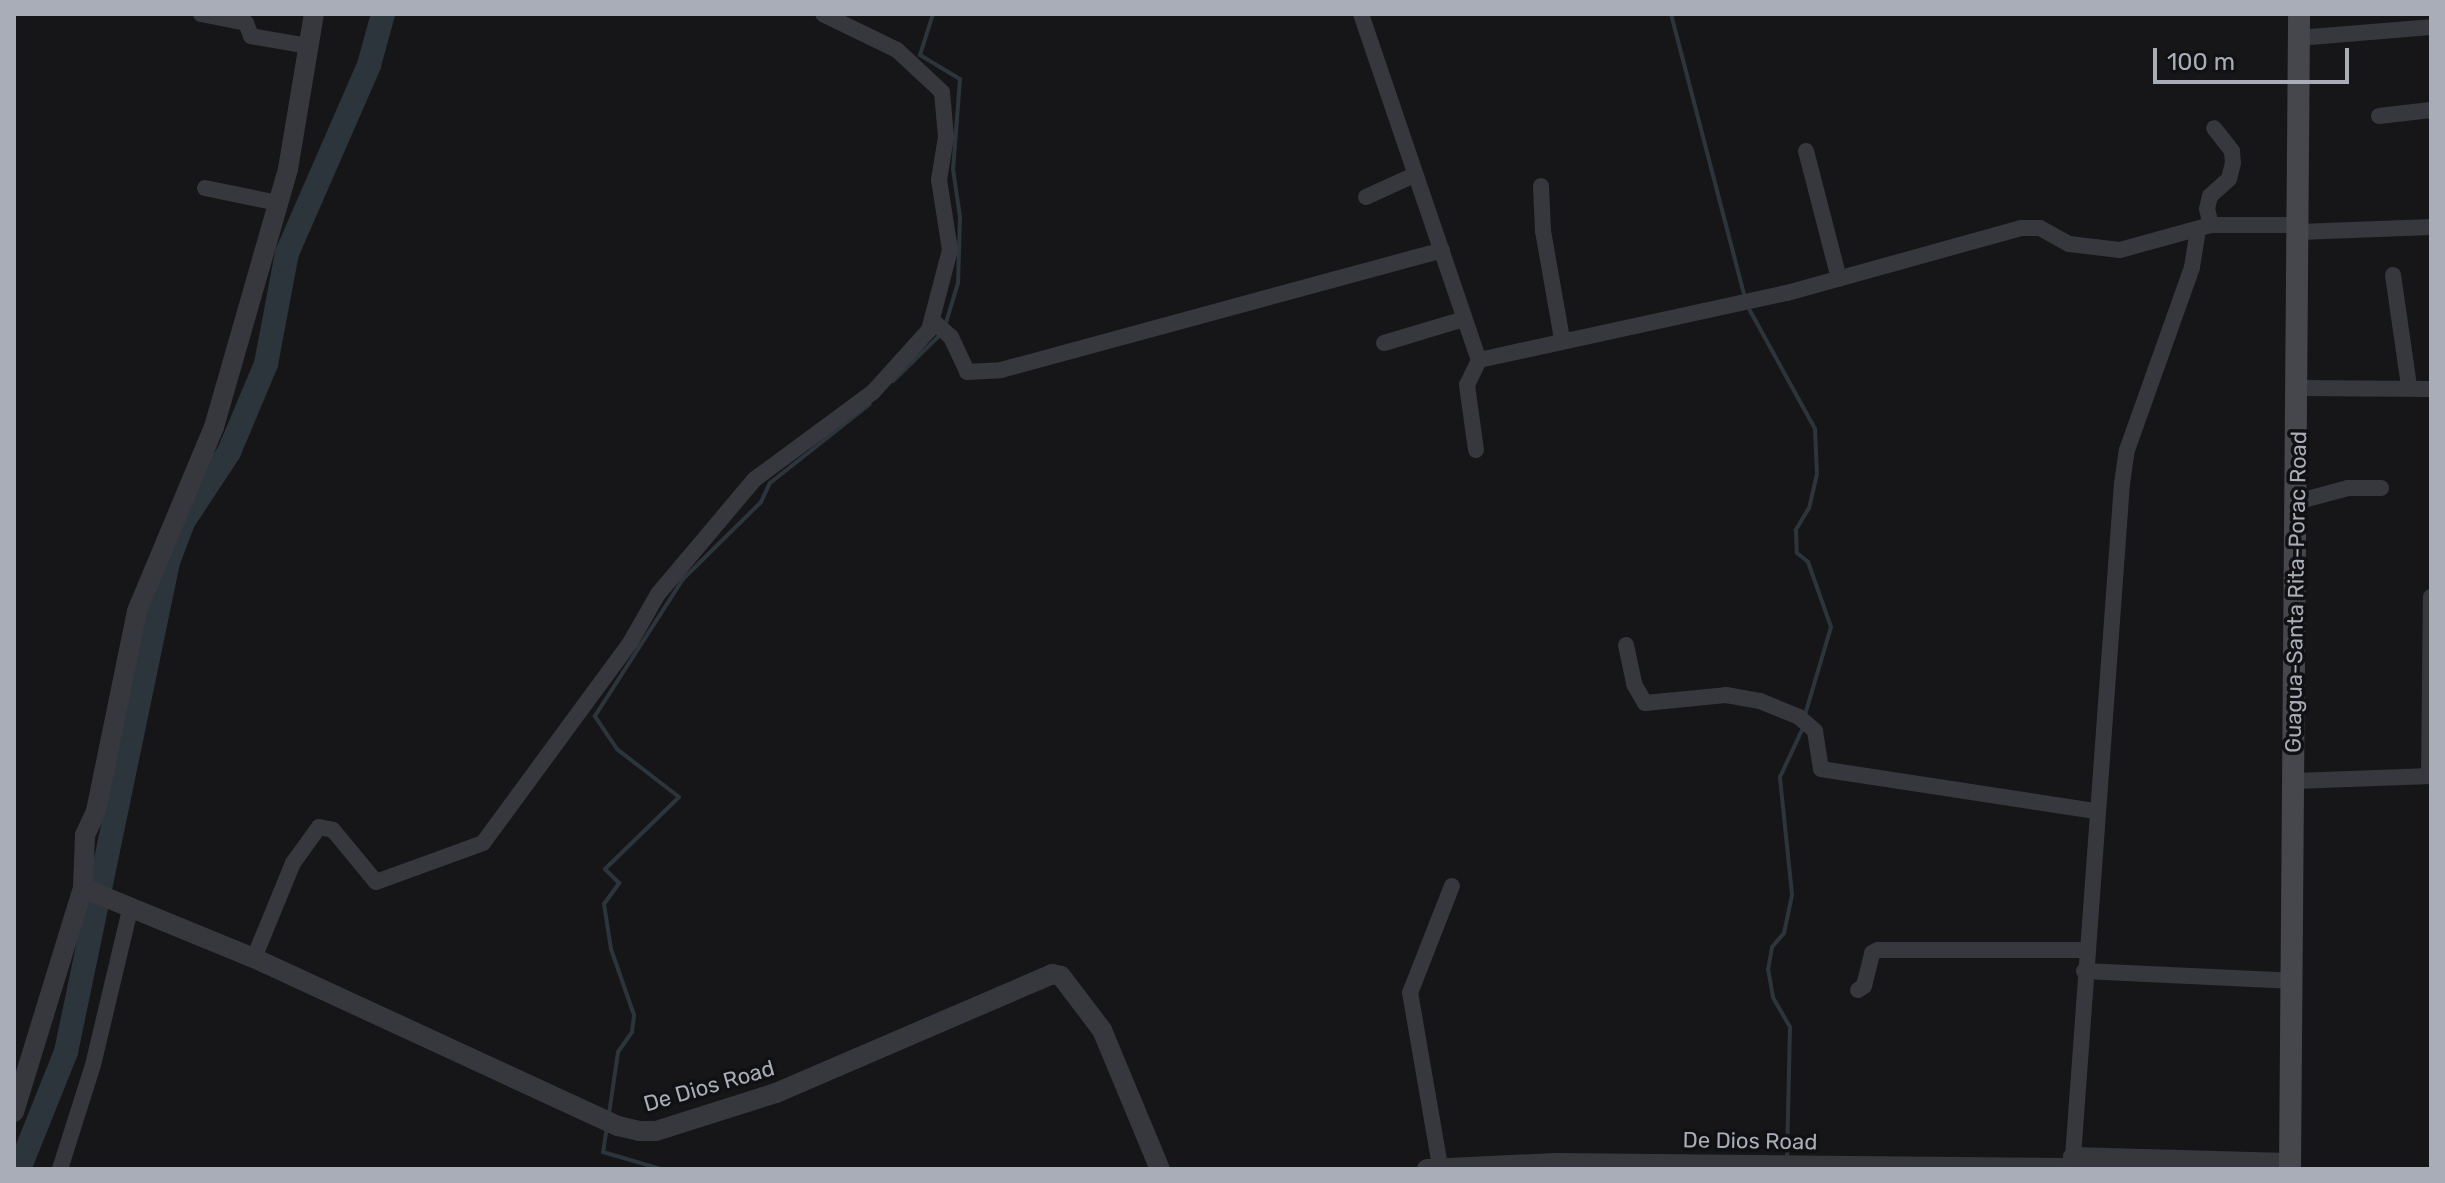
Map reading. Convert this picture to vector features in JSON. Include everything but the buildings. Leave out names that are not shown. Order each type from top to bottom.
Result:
[{"type":"main road","name":"Guagua-Santa Rita-Porac Road","points":[[2291,1166],[2299,388],[2299,14]]},
{"type":"street","points":[[201,14],[246,23],[251,36],[309,46]]},
{"type":"street","points":[[14,1112],[87,890],[85,835],[96,811],[137,611],[214,427],[278,203],[314,14]]},
{"type":"street","points":[[254,958],[293,863],[319,827],[337,834],[373,882],[483,843],[630,643],[658,594],[755,479],[873,392],[935,323],[950,250],[939,180],[946,137],[942,92],[897,50],[823,14]]},
{"type":"street","points":[[1361,14],[1479,360],[1467,385],[1476,450]]},
{"type":"street","points":[[2298,38],[2431,27]]},
{"type":"street","points":[[2379,116],[2431,110]]},
{"type":"street","points":[[2072,1165],[2084,950],[2127,450],[2192,267],[2207,218],[2210,196],[2229,179],[2232,151],[2214,128]]},
{"type":"street","points":[[1806,151],[1839,279]]},
{"type":"street","points":[[1366,197],[1414,175]]},
{"type":"street","points":[[1541,186],[1543,231],[1562,339]]},
{"type":"street","points":[[205,188],[278,203]]},
{"type":"street","points":[[1479,360],[1839,279],[2021,228],[2040,228],[2069,244],[2120,250],[2204,228],[2431,227]]},
{"type":"street","points":[[935,323],[951,337],[967,372],[1001,370],[1442,250]]},
{"type":"street","points":[[2393,275],[2409,386]]},
{"type":"street","points":[[1384,343],[1464,319]]},
{"type":"street","points":[[2299,388],[2409,386],[2431,389]]},
{"type":"street","points":[[2296,502],[2348,488],[2381,488]]},
{"type":"street","points":[[2295,781],[2430,776],[2431,597]]},
{"type":"street","points":[[1626,645],[1634,684],[1645,703],[1726,695],[1760,701],[1804,720],[1815,731],[1821,769],[1835,774],[2096,811]]},
{"type":"street","points":[[1434,1167],[1410,993],[1452,886]]},
{"type":"street","name":"De Dios Road","points":[[87,890],[254,958],[618,1126],[656,1131],[776,1093],[1052,974],[1076,989],[1094,1013],[1160,1169]]},
{"type":"street","points":[[60,1169],[93,1065],[123,903]]},
{"type":"street","points":[[1858,990],[1878,950],[2084,950]]},
{"type":"street","points":[[2084,971],[2293,981]]},
{"type":"street","name":"De Dios Road","points":[[1434,1167],[2291,1166]]},
{"type":"waterway","points":[[19,1169],[66,1052],[168,562],[183,522],[229,452],[266,364],[287,253],[369,65],[383,14]]},
{"type":"waterway","points":[[933,14],[920,55],[960,79],[953,169],[960,217],[958,283],[945,326]]},
{"type":"waterway","points":[[1671,14],[1745,298]]},
{"type":"waterway","points":[[1748,307],[1815,429],[1817,474],[1809,508],[1796,530],[1797,553],[1808,562],[1831,627],[1805,715]]},
{"type":"waterway","points":[[893,381],[941,334]]},
{"type":"waterway","points":[[609,1114],[618,1052],[632,1032],[634,1015],[611,949],[604,904],[619,883],[605,869],[679,797],[617,749],[595,716],[683,579],[761,502],[770,483],[870,404]]},
{"type":"waterway","points":[[1787,1159],[1790,1027],[1773,997],[1768,970],[1772,947],[1784,933],[1792,894],[1780,777],[1803,728]]},
{"type":"waterway","points":[[607,1127],[603,1152],[661,1169]]}]
